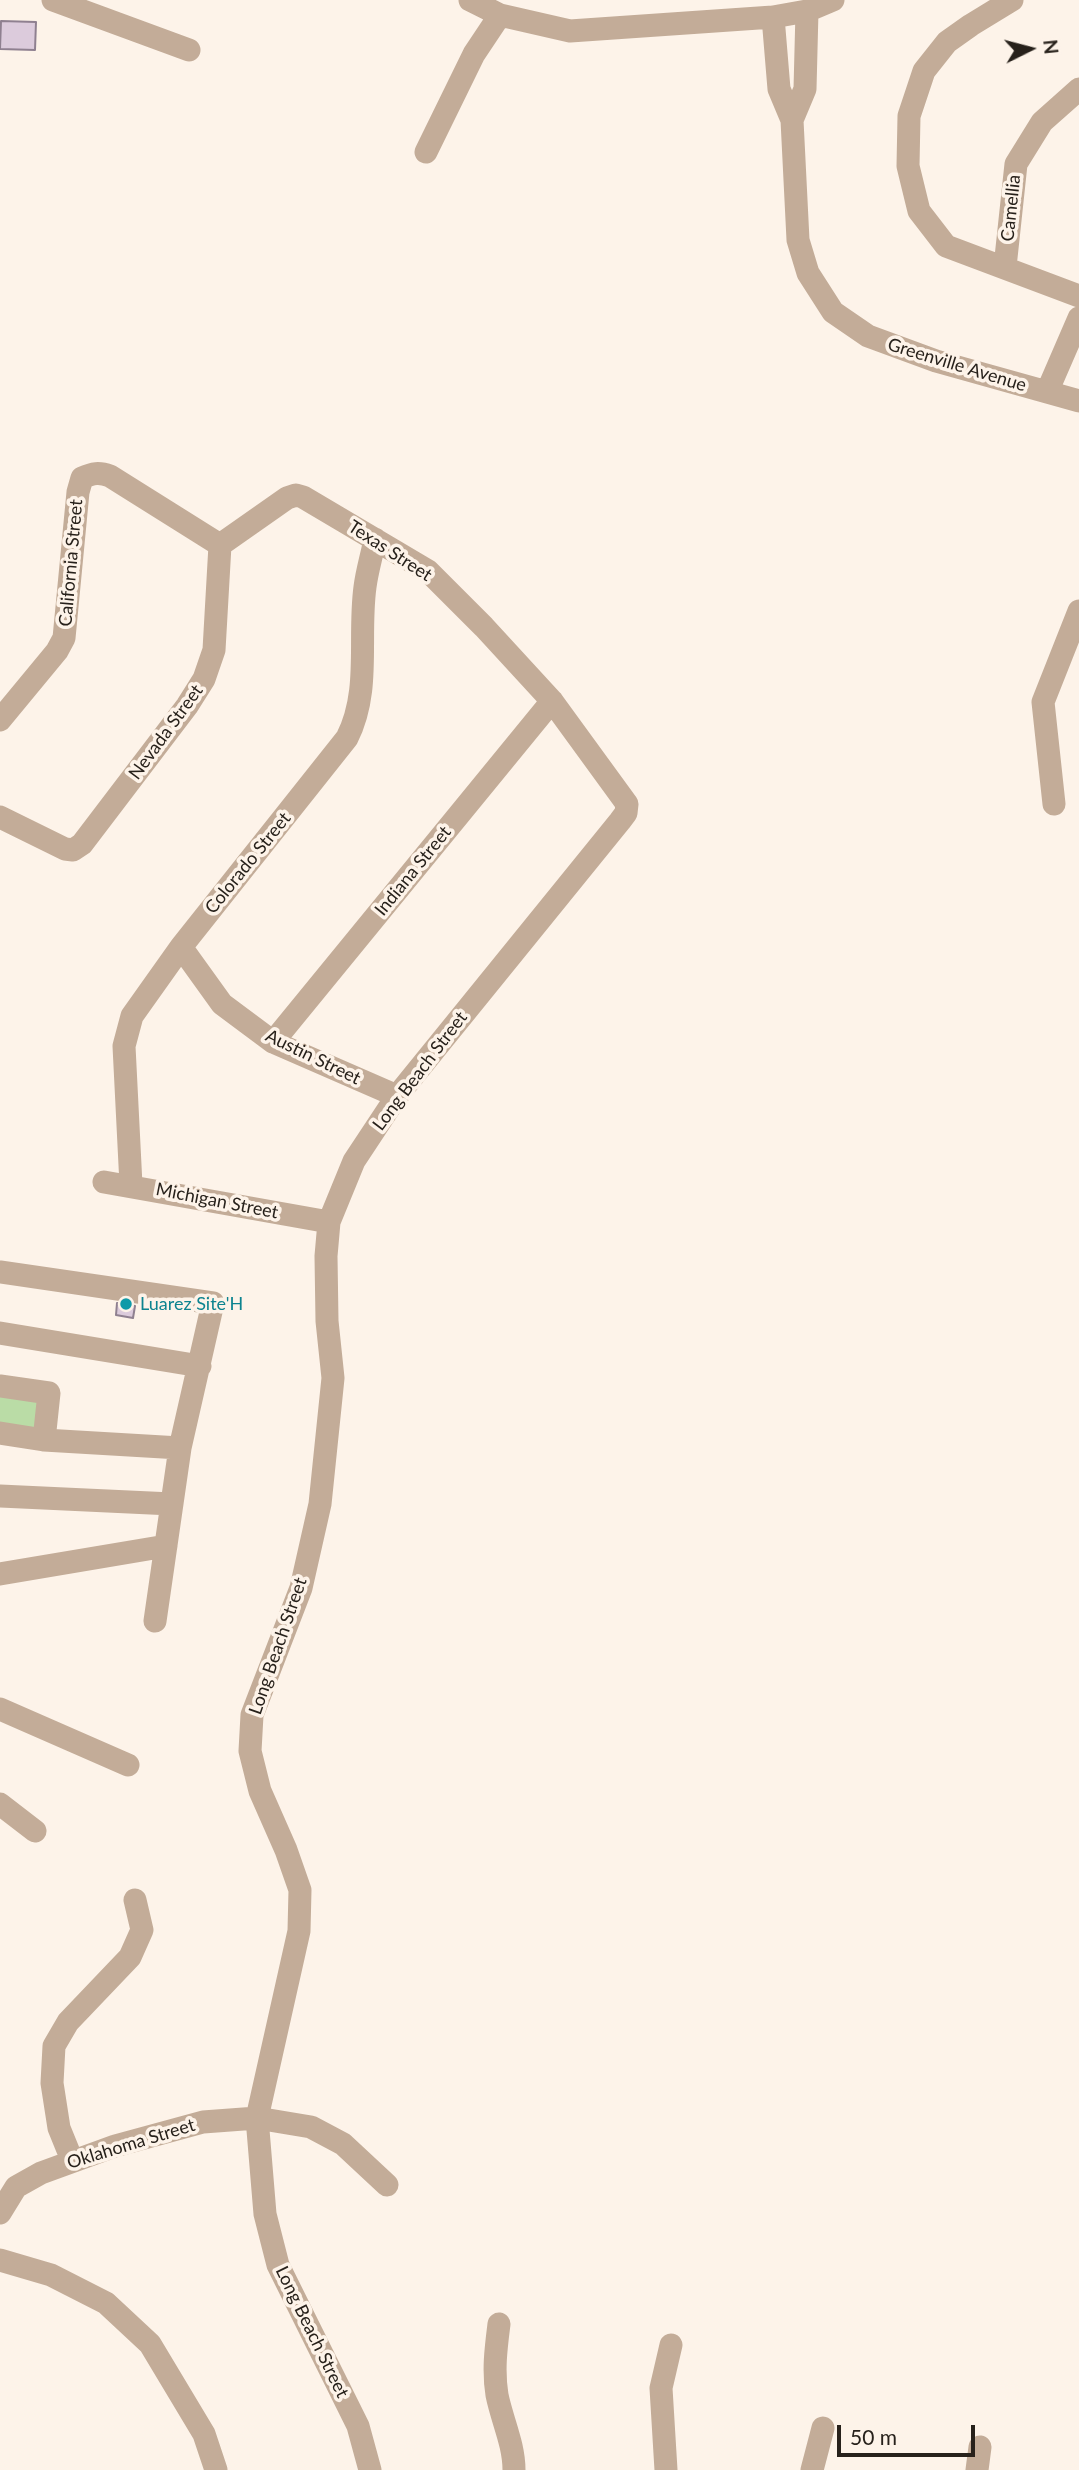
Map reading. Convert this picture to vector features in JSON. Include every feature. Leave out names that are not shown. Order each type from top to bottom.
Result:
[{"type":"street","points":[[53,0],[189,50]]},
{"type":"street","points":[[470,0],[500,15],[570,31],[773,17],[807,11],[833,0]]},
{"type":"street","points":[[1012,0],[947,42],[924,72],[909,116],[908,166],[919,211],[946,246],[1079,296]]},
{"type":"street","name":"Greenville Avenue","points":[[792,120],[805,89],[807,11]]},
{"type":"street","points":[[426,152],[464,71],[500,15]]},
{"type":"street","name":"Greenville Avenue","points":[[773,17],[779,89],[792,120],[798,240],[808,273],[833,312],[868,337],[936,361],[1079,401]]},
{"type":"street","name":"Camellia","points":[[1005,267],[1016,164],[1042,122],[1079,89]]},
{"type":"street","points":[[1047,392],[1079,318]]},
{"type":"street","name":"California Street","points":[[0,720],[57,651],[64,638],[78,492],[82,478],[100,473],[110,476],[220,545]]},
{"type":"street","name":"Texas Street","points":[[220,545],[287,498],[296,495],[428,571],[484,626],[552,701],[627,804]]},
{"type":"street","name":"Colorado Street","points":[[131,1185],[124,1046],[132,1016],[181,947],[347,738],[356,720],[360,702],[365,588],[375,539]]},
{"type":"street","name":"Nevada Street","points":[[0,817],[65,849],[73,850],[82,844],[187,706],[204,678],[214,650],[220,545]]},
{"type":"street","points":[[1054,804],[1043,702],[1079,611]]},
{"type":"street","name":"Indiana Street","points":[[274,1042],[552,701]]},
{"type":"street","name":"Long Beach Street","points":[[370,2470],[358,2426],[278,2264],[265,2214],[257,2118],[299,1931],[300,1890],[260,1791],[250,1751],[251,1715],[301,1587],[320,1504],[333,1378],[327,1321],[326,1256],[329,1222],[354,1161],[397,1096],[620,821],[626,813],[627,804]]},
{"type":"street","name":"Austin Street","points":[[181,947],[222,1004],[274,1042],[397,1096]]},
{"type":"street","name":"Michigan Street","points":[[104,1182],[329,1222]]},
{"type":"street","points":[[0,1272],[213,1303],[180,1448],[155,1621]]},
{"type":"street","points":[[0,1333],[200,1366]]},
{"type":"street","points":[[0,1386],[49,1393],[44,1440]]},
{"type":"street","points":[[0,1433],[44,1440],[180,1448]]},
{"type":"street","points":[[0,1496],[172,1503]]},
{"type":"street","points":[[0,1574],[166,1546]]},
{"type":"street","points":[[0,1709],[128,1765]]},
{"type":"street","points":[[0,1804],[35,1831]]},
{"type":"street","points":[[72,2160],[57,2116],[52,2083],[54,2046],[68,2022],[130,1957],[142,1930],[135,1900]]},
{"type":"street","name":"Oklahoma Street","points":[[0,2213],[16,2187],[72,2160],[203,2122],[257,2118],[311,2127],[343,2144],[387,2185]]},
{"type":"street","points":[[0,2260],[51,2275],[106,2303],[150,2344],[204,2434],[216,2470]]},
{"type":"street","points":[[499,2324],[494,2362],[497,2393],[514,2454],[514,2470]]},
{"type":"street","points":[[666,2470],[661,2388],[671,2345]]},
{"type":"street","points":[[812,2470],[824,2428]]},
{"type":"green space","points":[[0,1390],[43,1396],[39,1430],[0,1425]]},
{"type":"building","points":[[1,21],[36,22],[35,50],[0,49]]},
{"type":"building","points":[[117,1303],[135,1306],[133,1318],[116,1315]]},
{"type":"place","name":"Luarez Site'H","points":[[126,1304]]}]
